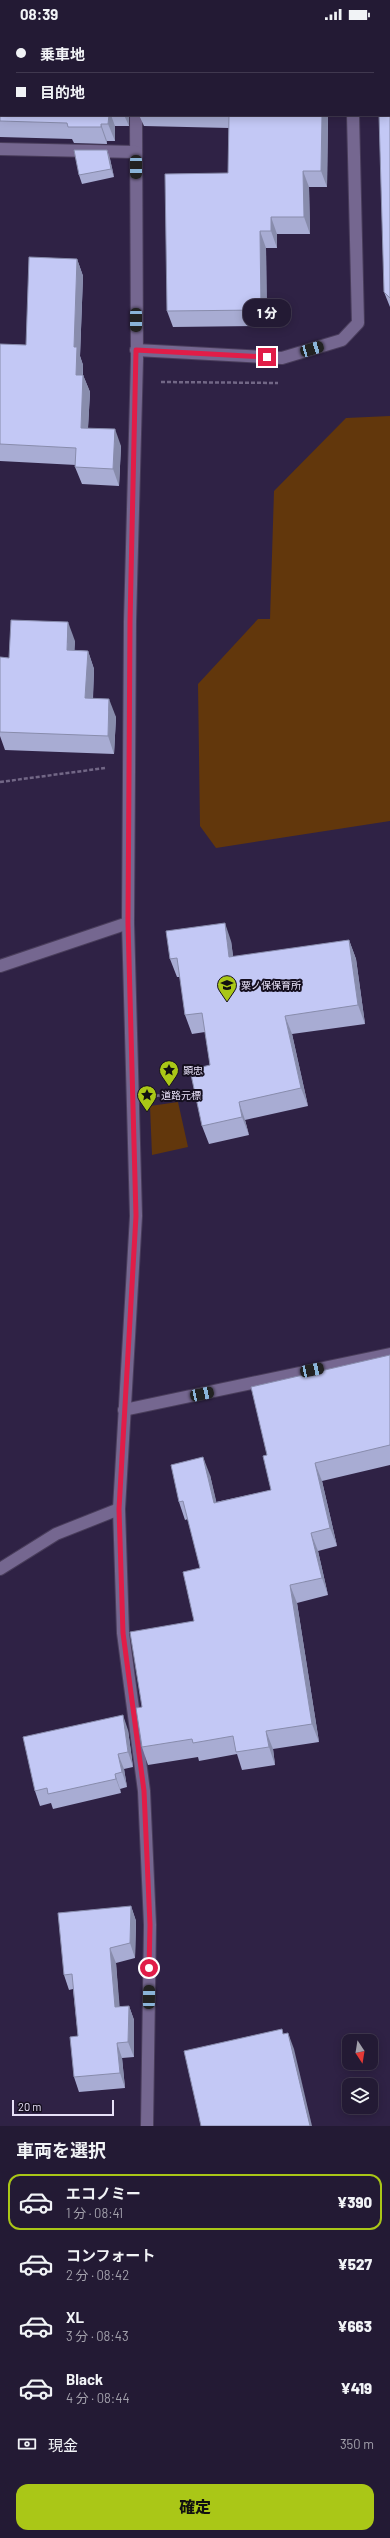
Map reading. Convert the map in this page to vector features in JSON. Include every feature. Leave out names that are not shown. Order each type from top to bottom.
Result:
[{"type":"street","points":[[136,116],[136,350],[129,765],[128,923],[136,1216],[119,1509],[123,1633],[144,1791],[150,1917],[147,2126]]},
{"type":"street","points":[[136,350],[282,358],[342,340],[348,334],[358,323],[353,116]]},
{"type":"street","points":[[0,149],[136,152]]},
{"type":"street","points":[[0,966],[128,923]]},
{"type":"street","points":[[124,1410],[390,1354]]},
{"type":"street","points":[[0,1569],[56,1534],[119,1509]]},
{"type":"path","points":[[0,782],[129,765]]},
{"type":"shaded area","points":[[390,416],[390,821],[216,848],[200,826],[198,684],[258,619],[270,619],[274,491],[346,418]]},
{"type":"shaded area","points":[[178,1102],[188,1147],[152,1155],[150,1106]]},
{"type":"building","points":[[0,116],[109,116],[108,124],[101,124],[101,127],[68,127],[67,123],[0,121]]},
{"type":"building","points":[[229,116],[322,116],[321,171],[303,171],[304,217],[271,217],[271,231],[260,231],[261,310],[167,311],[165,174],[228,173]]},
{"type":"building","points":[[379,116],[390,116],[390,298],[384,292]]},
{"type":"building","points":[[74,150],[107,150],[111,169],[79,175]]},
{"type":"building","points":[[29,257],[77,259],[74,347],[77,347],[76,375],[83,375],[81,428],[115,429],[113,469],[75,467],[76,448],[0,444],[0,344],[26,345]]},
{"type":"building","points":[[11,620],[68,622],[67,650],[88,651],[85,698],[109,699],[108,736],[0,732],[0,657],[9,658]]},
{"type":"building","points":[[225,923],[229,957],[349,940],[358,1005],[285,1016],[301,1088],[239,1102],[242,1117],[202,1126],[190,1070],[210,1065],[202,1013],[185,1015],[177,958],[170,959],[166,931]]},
{"type":"building","points":[[390,1355],[390,1445],[315,1463],[330,1528],[311,1533],[322,1578],[290,1585],[312,1724],[266,1731],[269,1747],[236,1752],[233,1736],[193,1743],[192,1739],[142,1747],[136,1708],[142,1707],[130,1632],[194,1621],[183,1572],[200,1568],[183,1501],[179,1502],[171,1465],[203,1457],[214,1503],[271,1490],[263,1456],[267,1455],[251,1387]]},
{"type":"building","points":[[123,1715],[128,1752],[118,1754],[122,1772],[115,1774],[116,1779],[48,1794],[47,1788],[35,1791],[23,1737]]},
{"type":"building","points":[[131,1906],[130,1943],[110,1948],[115,2007],[129,2006],[128,2042],[117,2043],[120,2073],[74,2077],[70,2037],[78,2036],[72,1974],[64,1975],[58,1913]]},
{"type":"building","points":[[282,2029],[283,2034],[288,2033],[310,2126],[201,2126],[184,2051]]},
{"type":"place","name":"粟ノ保保育所","points":[[227,1002]]},
{"type":"place","name":"顕忠","points":[[169,1087]]},
{"type":"place","name":"道路元標","points":[[147,1112]]},
{"type":"route","points":[[149,1968],[150,1925],[144,1791],[123,1633],[119,1509],[136,1216],[128,923],[130,622],[136,350],[267,357]]}]
